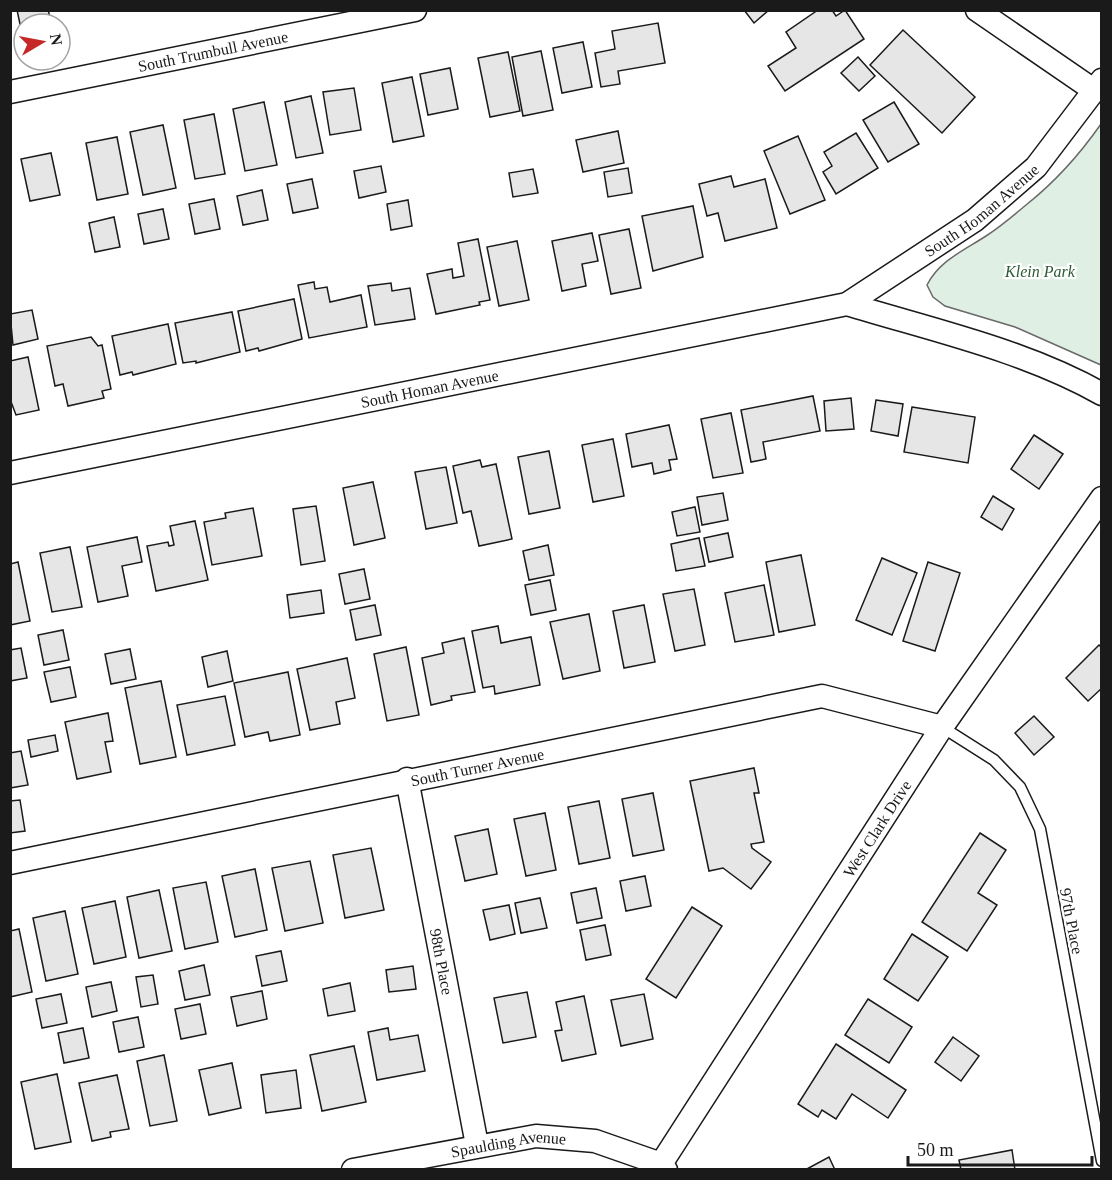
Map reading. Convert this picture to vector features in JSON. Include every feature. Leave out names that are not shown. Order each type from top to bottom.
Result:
[{"type":"street","name":"South Trumbull Avenue","points":[[10,92],[415,10]]},
{"type":"street","points":[[977,10],[1098,85]]},
{"type":"street","name":"South Homan Avenue","points":[[10,473],[847,304],[975,220],[1036,166],[1098,85]]},
{"type":"street","name":"South Homan Avenue","points":[[847,304],[1004,352],[1073,378],[1101,394]]},
{"type":"street","name":"West Clark Drive","points":[[664,1167],[942,727],[1101,498]]},
{"type":"street","name":"South Turner Avenue","points":[[10,862],[407,779],[822,696],[942,727]]},
{"type":"street","name":"98th Place","points":[[407,779],[477,1145]]},
{"type":"street","name":"Spaulding Avenue","points":[[353,1170],[477,1145],[536,1136],[595,1141],[664,1167]]},
{"type":"lane","name":"97th Place","points":[[942,727],[994,760],[1020,787],[1040,829],[1101,1161]]},
{"type":"green space","name":"Klein Park","points":[[1101,124],[1101,365],[1015,327],[945,306],[933,297],[927,285],[938,269],[952,257],[996,229],[1037,196],[1066,167]]},
{"type":"building","points":[[17,10],[48,10],[49,12],[17,12]]},
{"type":"building","points":[[744,10],[769,10],[754,23]]},
{"type":"building","points":[[818,10],[832,10],[836,16],[845,10],[864,39],[785,91],[768,66],[796,48],[786,32]]},
{"type":"building","points":[[658,23],[665,63],[618,71],[620,84],[601,87],[595,53],[615,49],[612,31]]},
{"type":"building","points":[[903,30],[975,97],[942,133],[870,65]]},
{"type":"building","points":[[583,42],[592,87],[562,93],[553,48]]},
{"type":"building","points":[[541,51],[553,110],[523,116],[512,57]]},
{"type":"building","points":[[508,52],[520,111],[490,117],[478,58]]},
{"type":"building","points":[[858,57],[875,76],[859,91],[841,73]]},
{"type":"building","points":[[450,68],[458,109],[428,115],[420,74]]},
{"type":"building","points":[[412,77],[424,136],[393,142],[382,83]]},
{"type":"building","points":[[354,88],[361,130],[330,135],[323,92]]},
{"type":"building","points":[[311,96],[323,153],[296,158],[285,102]]},
{"type":"building","points":[[264,102],[277,165],[245,171],[233,109]]},
{"type":"building","points":[[894,102],[919,144],[888,162],[863,120]]},
{"type":"building","points":[[214,114],[225,174],[195,179],[184,120]]},
{"type":"building","points":[[163,125],[176,188],[143,195],[130,132]]},
{"type":"building","points":[[618,131],[624,163],[583,172],[576,140]]},
{"type":"building","points":[[856,133],[878,168],[836,194],[823,172],[832,166],[824,152]]},
{"type":"building","points":[[798,136],[825,200],[790,214],[764,151]]},
{"type":"building","points":[[117,137],[128,194],[97,200],[86,143]]},
{"type":"building","points":[[51,153],[60,195],[30,201],[21,159]]},
{"type":"building","points":[[381,166],[386,192],[359,198],[354,171]]},
{"type":"building","points":[[628,168],[632,193],[608,197],[604,172]]},
{"type":"building","points":[[533,169],[538,193],[513,197],[509,173]]},
{"type":"building","points":[[731,176],[734,187],[765,179],[777,228],[725,241],[718,213],[707,216],[699,184]]},
{"type":"building","points":[[312,179],[318,208],[293,213],[287,184]]},
{"type":"building","points":[[262,190],[268,220],[243,225],[237,196]]},
{"type":"building","points":[[214,199],[220,229],[195,234],[189,204]]},
{"type":"building","points":[[408,200],[412,226],[391,230],[387,204]]},
{"type":"building","points":[[693,206],[703,257],[653,271],[642,216]]},
{"type":"building","points":[[163,209],[169,239],[144,244],[138,214]]},
{"type":"building","points":[[114,217],[120,247],[95,252],[89,223]]},
{"type":"building","points":[[629,229],[641,288],[611,294],[599,235]]},
{"type":"building","points":[[592,233],[598,261],[582,264],[586,286],[562,291],[552,241]]},
{"type":"building","points":[[478,239],[490,300],[479,302],[480,305],[436,314],[427,274],[452,269],[453,278],[464,276],[458,243]]},
{"type":"building","points":[[517,241],[529,300],[499,306],[487,247]]},
{"type":"building","points":[[314,282],[315,289],[327,287],[330,302],[361,295],[367,327],[309,338],[298,285]]},
{"type":"building","points":[[391,283],[392,291],[410,288],[415,319],[375,325],[368,286]]},
{"type":"building","points":[[294,299],[302,339],[259,351],[258,348],[246,351],[238,311]]},
{"type":"building","points":[[32,310],[38,339],[13,345],[10,314]]},
{"type":"building","points":[[232,312],[240,352],[196,363],[196,361],[183,363],[175,323]]},
{"type":"building","points":[[168,324],[176,364],[133,375],[132,372],[120,375],[112,336]]},
{"type":"building","points":[[91,337],[98,346],[102,345],[111,389],[102,391],[104,398],[68,406],[63,384],[55,386],[47,346]]},
{"type":"building","points":[[28,357],[39,410],[16,415],[10,399],[10,361]]},
{"type":"building","points":[[813,396],[820,431],[763,442],[766,459],[751,462],[741,410]]},
{"type":"building","points":[[851,398],[854,429],[826,431],[824,401]]},
{"type":"building","points":[[876,400],[903,404],[898,436],[871,431]]},
{"type":"building","points":[[912,407],[975,417],[968,463],[904,452]]},
{"type":"building","points":[[731,413],[743,473],[713,478],[701,419]]},
{"type":"building","points":[[669,425],[677,459],[669,460],[671,470],[654,474],[652,463],[632,467],[626,434]]},
{"type":"building","points":[[1034,435],[1063,454],[1039,489],[1011,469]]},
{"type":"building","points":[[613,439],[624,496],[593,502],[582,445]]},
{"type":"building","points":[[549,451],[560,508],[529,514],[518,457]]},
{"type":"building","points":[[480,460],[482,467],[496,464],[512,539],[479,546],[471,511],[463,513],[453,466]]},
{"type":"building","points":[[446,467],[457,523],[426,529],[415,472]]},
{"type":"building","points":[[373,482],[385,538],[354,545],[343,488]]},
{"type":"building","points":[[723,493],[728,520],[702,525],[697,497]]},
{"type":"building","points":[[993,496],[1014,509],[1002,530],[981,517]]},
{"type":"building","points":[[316,506],[325,561],[301,565],[293,509]]},
{"type":"building","points":[[695,507],[700,532],[677,536],[672,512]]},
{"type":"building","points":[[253,508],[262,556],[212,565],[204,522],[226,518],[225,513]]},
{"type":"building","points":[[195,521],[208,580],[156,591],[147,546],[168,542],[169,546],[174,545],[170,526]]},
{"type":"building","points":[[728,533],[733,557],[709,562],[704,538]]},
{"type":"building","points":[[137,537],[142,562],[122,566],[128,596],[98,602],[87,547]]},
{"type":"building","points":[[699,538],[705,566],[676,571],[671,544]]},
{"type":"building","points":[[548,545],[554,575],[529,580],[523,551]]},
{"type":"building","points":[[70,547],[82,607],[52,612],[40,553]]},
{"type":"building","points":[[801,555],[815,625],[779,632],[766,562]]},
{"type":"building","points":[[882,558],[917,573],[892,635],[856,620]]},
{"type":"building","points":[[18,562],[30,621],[10,625],[10,564]]},
{"type":"building","points":[[928,562],[960,573],[935,651],[903,641]]},
{"type":"building","points":[[364,569],[370,599],[345,604],[339,574]]},
{"type":"building","points":[[550,580],[556,610],[531,615],[525,585]]},
{"type":"building","points":[[764,585],[774,635],[735,642],[725,593]]},
{"type":"building","points":[[694,589],[705,645],[675,651],[663,594]]},
{"type":"building","points":[[321,590],[324,613],[290,618],[287,595]]},
{"type":"building","points":[[375,605],[381,635],[356,640],[350,610]]},
{"type":"building","points":[[644,605],[655,662],[624,668],[613,611]]},
{"type":"building","points":[[589,614],[600,671],[563,679],[550,622]]},
{"type":"building","points":[[498,626],[501,643],[531,637],[540,685],[495,694],[494,686],[483,688],[472,631]]},
{"type":"building","points":[[63,630],[69,660],[44,665],[38,635]]},
{"type":"building","points":[[464,638],[475,692],[451,696],[452,700],[431,705],[422,658],[444,653],[442,643]]},
{"type":"building","points":[[1099,645],[1102,648],[1102,688],[1088,701],[1066,678]]},
{"type":"building","points":[[406,647],[419,715],[387,721],[374,654]]},
{"type":"building","points":[[21,648],[27,678],[10,681],[10,650]]},
{"type":"building","points":[[130,649],[136,679],[111,684],[105,654]]},
{"type":"building","points":[[227,651],[233,681],[208,687],[202,657]]},
{"type":"building","points":[[347,658],[355,698],[336,702],[340,724],[310,730],[297,669]]},
{"type":"building","points":[[70,667],[76,697],[51,702],[44,672]]},
{"type":"building","points":[[288,672],[300,735],[270,741],[268,732],[245,737],[234,683]]},
{"type":"building","points":[[161,681],[176,757],[140,764],[125,688]]},
{"type":"building","points":[[225,696],[235,745],[187,755],[177,705]]},
{"type":"building","points":[[108,713],[113,741],[105,742],[111,772],[77,779],[65,722]]},
{"type":"building","points":[[1034,716],[1054,737],[1034,755],[1015,733]]},
{"type":"building","points":[[55,735],[58,751],[31,757],[28,740]]},
{"type":"building","points":[[21,751],[28,785],[10,788],[10,753]]},
{"type":"building","points":[[754,768],[759,793],[754,793],[764,842],[751,844],[752,848],[771,862],[751,889],[723,868],[709,871],[690,781]]},
{"type":"building","points":[[653,793],[664,850],[633,856],[622,799]]},
{"type":"building","points":[[20,800],[25,831],[10,833],[10,801]]},
{"type":"building","points":[[599,801],[610,858],[579,864],[568,807]]},
{"type":"building","points":[[545,813],[556,870],[526,876],[514,819]]},
{"type":"building","points":[[488,829],[497,874],[465,881],[455,836]]},
{"type":"building","points":[[980,833],[1006,850],[978,893],[997,905],[967,951],[922,922]]},
{"type":"building","points":[[371,848],[384,910],[345,918],[333,855]]},
{"type":"building","points":[[310,861],[323,923],[285,931],[272,868]]},
{"type":"building","points":[[255,869],[267,930],[235,937],[222,876]]},
{"type":"building","points":[[645,876],[651,906],[626,911],[620,881]]},
{"type":"building","points":[[206,882],[218,942],[185,949],[173,888]]},
{"type":"building","points":[[596,888],[602,918],[577,923],[571,893]]},
{"type":"building","points":[[159,890],[172,951],[139,958],[127,897]]},
{"type":"building","points":[[540,898],[547,928],[521,933],[515,903]]},
{"type":"building","points":[[115,901],[126,957],[94,964],[82,908]]},
{"type":"building","points":[[509,905],[515,934],[490,940],[483,910]]},
{"type":"building","points":[[692,907],[722,926],[676,998],[646,979]]},
{"type":"building","points":[[65,911],[78,974],[46,981],[33,918]]},
{"type":"building","points":[[605,925],[611,955],[586,960],[580,930]]},
{"type":"building","points":[[19,929],[32,992],[10,997],[10,931]]},
{"type":"building","points":[[912,934],[948,957],[918,1001],[884,979]]},
{"type":"building","points":[[281,951],[287,981],[262,986],[256,956]]},
{"type":"building","points":[[204,965],[210,995],[185,1000],[179,971]]},
{"type":"building","points":[[413,966],[416,989],[389,992],[386,970]]},
{"type":"building","points":[[153,975],[158,1004],[141,1007],[136,977]]},
{"type":"building","points":[[111,982],[117,1011],[92,1017],[86,987]]},
{"type":"building","points":[[350,983],[355,1011],[328,1016],[323,989]]},
{"type":"building","points":[[262,991],[267,1019],[237,1026],[231,997]]},
{"type":"building","points":[[527,992],[536,1037],[503,1043],[494,998]]},
{"type":"building","points":[[61,994],[67,1023],[42,1028],[36,999]]},
{"type":"building","points":[[644,994],[653,1039],[621,1046],[611,1000]]},
{"type":"building","points":[[584,996],[596,1054],[562,1061],[555,1031],[562,1030],[556,1002]]},
{"type":"building","points":[[868,999],[912,1027],[889,1063],[845,1035]]},
{"type":"building","points":[[200,1004],[206,1034],[181,1039],[175,1009]]},
{"type":"building","points":[[138,1017],[144,1047],[119,1052],[113,1022]]},
{"type":"building","points":[[83,1028],[89,1058],[64,1063],[58,1033]]},
{"type":"building","points":[[388,1028],[390,1040],[418,1035],[425,1071],[377,1080],[368,1032]]},
{"type":"building","points":[[953,1037],[979,1056],[961,1081],[935,1062]]},
{"type":"building","points":[[836,1044],[906,1090],[888,1118],[852,1094],[836,1119],[822,1110],[818,1117],[798,1104]]},
{"type":"building","points":[[354,1046],[366,1102],[322,1111],[310,1055]]},
{"type":"building","points":[[164,1055],[177,1121],[150,1126],[137,1061]]},
{"type":"building","points":[[232,1063],[241,1108],[209,1115],[199,1070]]},
{"type":"building","points":[[296,1070],[301,1108],[266,1113],[261,1075]]},
{"type":"building","points":[[57,1074],[71,1142],[35,1149],[21,1082]]},
{"type":"building","points":[[117,1075],[129,1129],[110,1132],[111,1137],[92,1141],[79,1083]]},
{"type":"building","points":[[1012,1150],[1015,1170],[961,1170],[959,1160]]},
{"type":"building","points":[[829,1157],[835,1170],[805,1170]]}]
